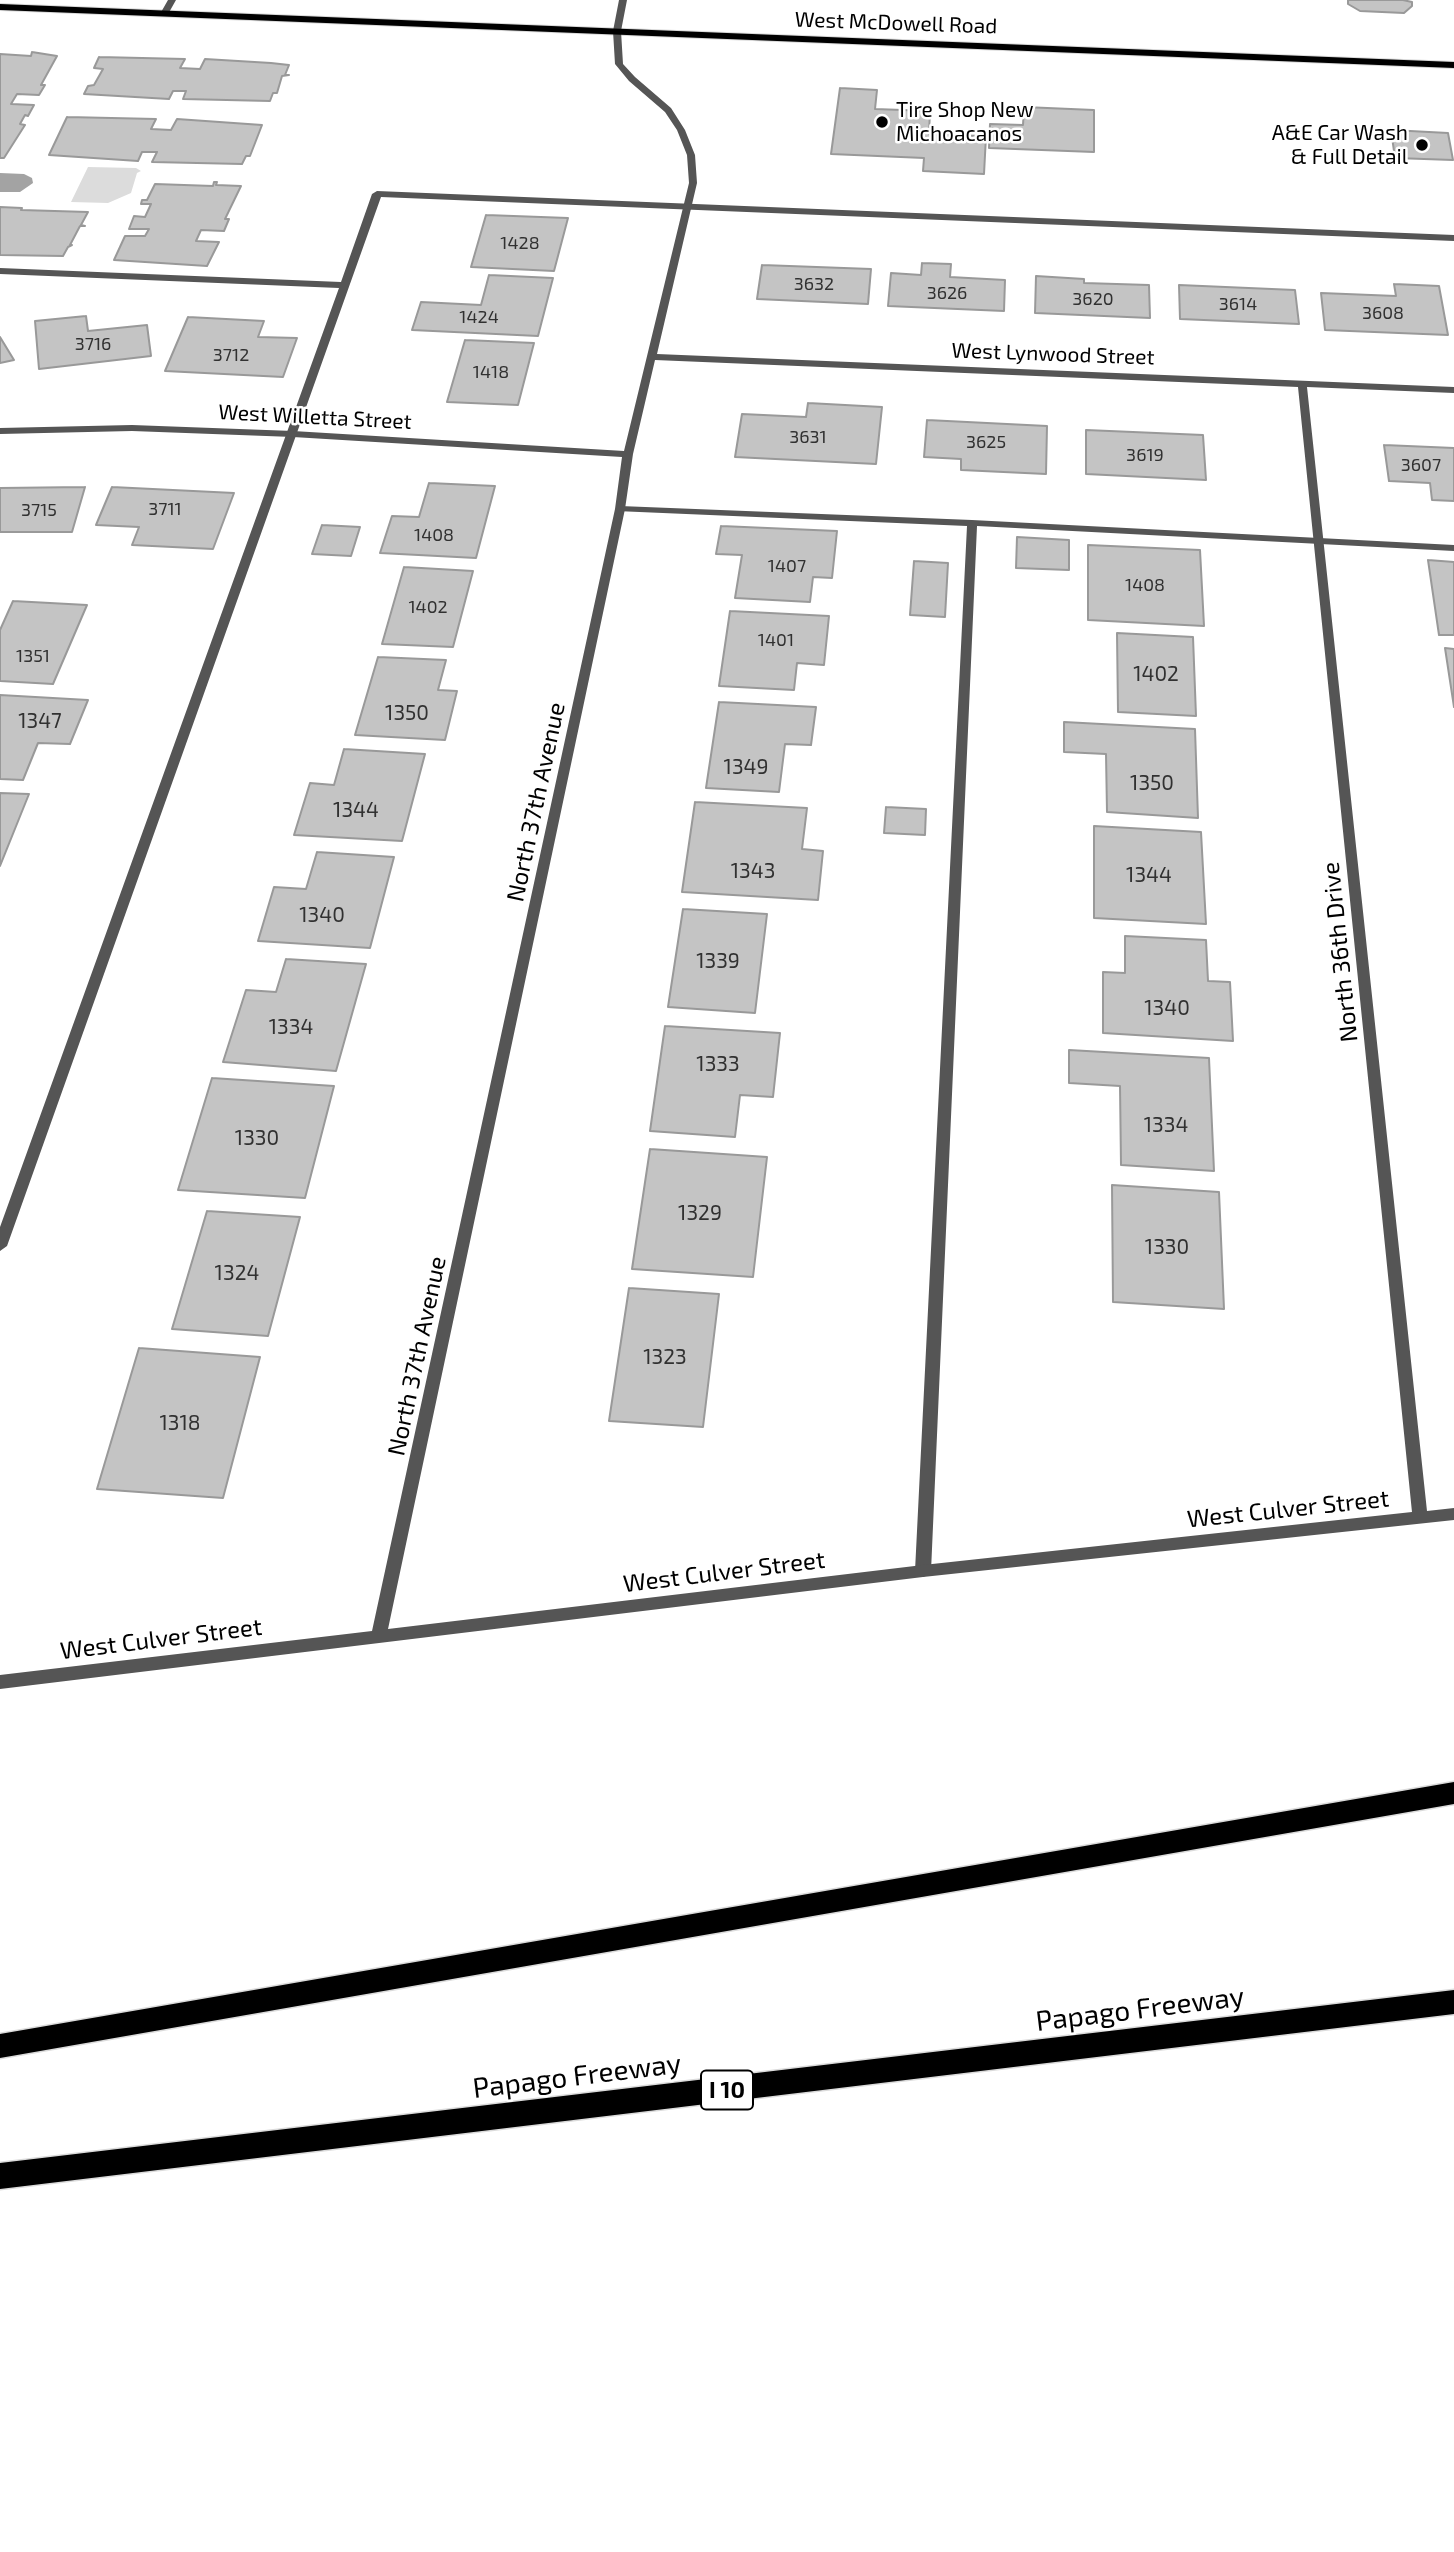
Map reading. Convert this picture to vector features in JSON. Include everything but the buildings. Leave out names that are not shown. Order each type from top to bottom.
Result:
[{"type":"highway","points":[[0,2046],[1454,1793]]},
{"type":"highway","name":"Papago Freeway","points":[[0,2176],[1454,2003]]},
{"type":"main road","name":"West McDowell Road","points":[[0,7],[1454,65]]},
{"type":"street","points":[[164,14],[172,0]]},
{"type":"street","name":"North 37th Avenue","points":[[379,1636],[620,509],[628,454],[693,183],[691,155],[681,130],[668,110],[619,64],[617,31],[622,0]]},
{"type":"street","points":[[0,1247],[377,194],[1454,238]]},
{"type":"street","points":[[0,271],[345,285]]},
{"type":"street","name":"West Lynwood Street","points":[[650,357],[1454,390]]},
{"type":"street","name":"North 36th Drive","points":[[1302,382],[1420,1517]]},
{"type":"street","name":"West Willetta Street","points":[[0,431],[132,428],[293,434],[628,454]]},
{"type":"street","points":[[620,509],[972,523],[1454,548]]},
{"type":"street","points":[[923,1571],[972,523]]},
{"type":"street","name":"West Culver Street","points":[[0,1682],[923,1571],[1454,1514]]},
{"type":"shaded area","points":[[88,167],[136,168],[141,171],[137,173],[131,193],[108,203],[71,202]]},
{"type":"shaded area","points":[[0,173],[24,174],[32,178],[33,183],[20,192],[0,192]]},
{"type":"place","name":"Tire Shop New Michoacanos","points":[[882,122]]},
{"type":"place","name":"A&E Car Wash & Full Detail","points":[[1422,145]]}]
